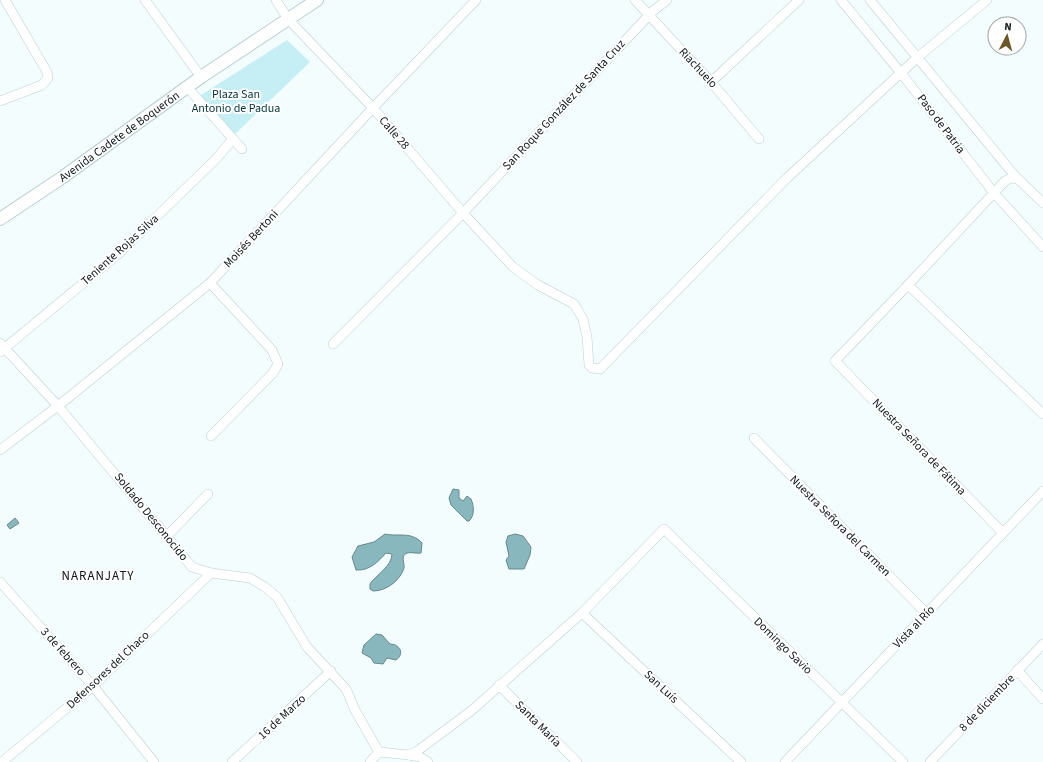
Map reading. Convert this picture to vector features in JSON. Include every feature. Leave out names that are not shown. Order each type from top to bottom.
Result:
[{"type":"main road","name":"Avenida Cadete de Boquerón","points":[[0,219],[63,177],[201,77],[318,0]]},
{"type":"street","points":[[145,0],[201,77]]},
{"type":"street","name":"Calle 28","points":[[276,0],[288,19],[373,108],[463,213],[513,267],[533,282],[574,304],[583,319],[587,337],[588,364],[592,368],[600,368],[787,178],[901,73]]},
{"type":"street","name":"Moisés Bertoni","points":[[0,450],[58,406],[210,283],[476,0]]},
{"type":"street","name":"Riachuelo","points":[[635,0],[711,82],[759,139]]},
{"type":"street","name":"San Roque González de Santa Cruz","points":[[333,344],[463,213],[649,16],[667,0]]},
{"type":"street","points":[[711,82],[799,0]]},
{"type":"street","name":"Paso de Patria","points":[[842,0],[994,193],[1033,237],[1043,246]]},
{"type":"street","name":"Paso de Patria","points":[[870,0],[1018,178],[1043,203]]},
{"type":"street","points":[[901,73],[987,0]]},
{"type":"street","points":[[0,101],[33,89],[46,82],[46,72],[4,4]]},
{"type":"street","points":[[187,88],[232,140],[242,149]]},
{"type":"street","name":"Teniente Rojas Silva","points":[[2,348],[116,256],[216,159],[232,140]]},
{"type":"street","points":[[1018,178],[1011,178],[1005,181],[908,286],[1043,414]]},
{"type":"street","points":[[1033,237],[1043,238]]},
{"type":"street","points":[[210,283],[272,350],[278,364],[273,373],[211,436]]},
{"type":"street","name":"Nuestra Señora de Fátima","points":[[908,286],[835,361],[1003,533]]},
{"type":"street","name":"Soldado Desconocido","points":[[2,348],[58,406],[192,567],[210,573],[250,578],[265,587],[277,597],[307,647],[331,671],[346,689],[355,710],[379,752]]},
{"type":"street","name":"Nuestra Señora del Carmen","points":[[754,438],[926,614]]},
{"type":"street","name":"Vista al Río","points":[[785,762],[1043,491]]},
{"type":"street","points":[[166,536],[208,494]]},
{"type":"street","name":"Domingo Savio","points":[[582,613],[664,529],[903,762]]},
{"type":"street","name":"Defensores del Chaco","points":[[2,762],[93,686],[210,573]]},
{"type":"street","name":"3 de febrero","points":[[0,582],[93,686],[154,762]]},
{"type":"street","points":[[412,754],[471,712],[499,685],[582,613]]},
{"type":"street","name":"San Luís","points":[[582,613],[741,762]]},
{"type":"street","name":"8 de diciembre","points":[[930,762],[1043,644]]},
{"type":"street","points":[[1018,670],[1043,699]]},
{"type":"street","name":"16 de Marzo","points":[[232,762],[331,671]]},
{"type":"street","name":"Santa María","points":[[499,685],[577,762]]},
{"type":"street","points":[[370,762],[379,752],[412,754],[428,762]]},
{"type":"green space","name":"Plaza San Antonio de Padua","points":[[287,40],[310,62],[233,136],[198,97]]},
{"type":"shaded area","points":[[453,489],[459,490],[459,498],[463,501],[467,496],[471,499],[473,510],[469,521],[467,521],[451,505],[449,498]]},
{"type":"shaded area","points":[[15,518],[19,523],[10,529],[7,525]]},
{"type":"shaded area","points":[[385,534],[405,535],[418,539],[422,543],[421,553],[405,554],[403,557],[404,568],[396,581],[383,589],[373,591],[370,589],[370,584],[387,566],[392,554],[386,553],[373,565],[361,570],[356,570],[352,557],[358,546],[374,542]]},
{"type":"shaded area","points":[[515,534],[523,536],[531,547],[530,555],[524,569],[509,569],[506,560],[509,556],[506,542],[508,536]]},
{"type":"shaded area","points":[[376,634],[382,635],[390,644],[399,647],[401,652],[399,658],[396,660],[387,658],[383,664],[374,663],[371,658],[362,653],[364,645]]},
{"type":"district","name":"NARANJATY","points":[[98,576]]}]
